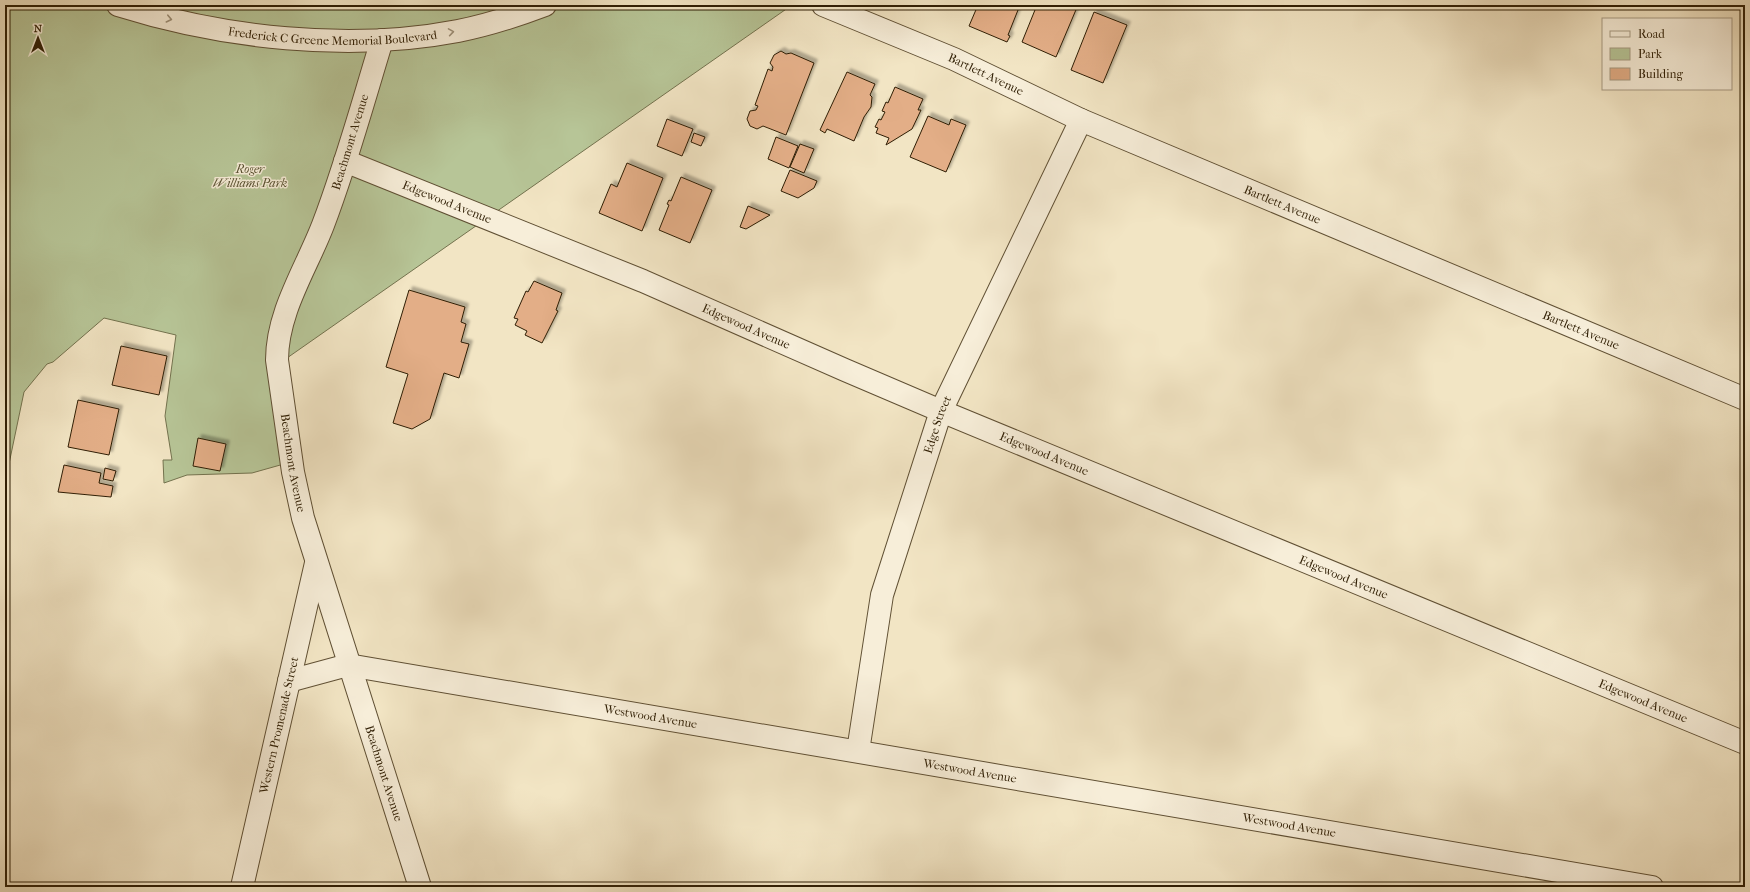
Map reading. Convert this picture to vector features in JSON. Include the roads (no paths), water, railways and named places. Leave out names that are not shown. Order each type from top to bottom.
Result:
[{"type":"street","name":"Frederick C Greene Memorial Boulevard","points":[[118,5],[149,15],[190,24],[266,36],[311,39],[382,40],[456,31],[486,24],[545,5]]},
{"type":"street","name":"Bartlett Avenue","points":[[823,5],[954,59],[1081,120],[1745,399]]},
{"type":"street","name":"Beachmont Avenue","points":[[382,40],[345,161],[322,226],[284,315],[277,344],[277,360],[293,472],[303,518],[348,665],[420,887]]},
{"type":"street","name":"Edge Street","points":[[858,751],[882,595],[941,411],[1081,120]]},
{"type":"street","name":"Edgewood Avenue","points":[[345,161],[644,280],[845,370],[941,411],[1745,743]]},
{"type":"street","name":"Western Promenade Street","points":[[242,887],[316,563]]},
{"type":"street","name":"Westwood Avenue","points":[[289,681],[348,665],[1652,887]]},
{"type":"park label","name":"Roger Williams Park","points":[[250,176]]}]
